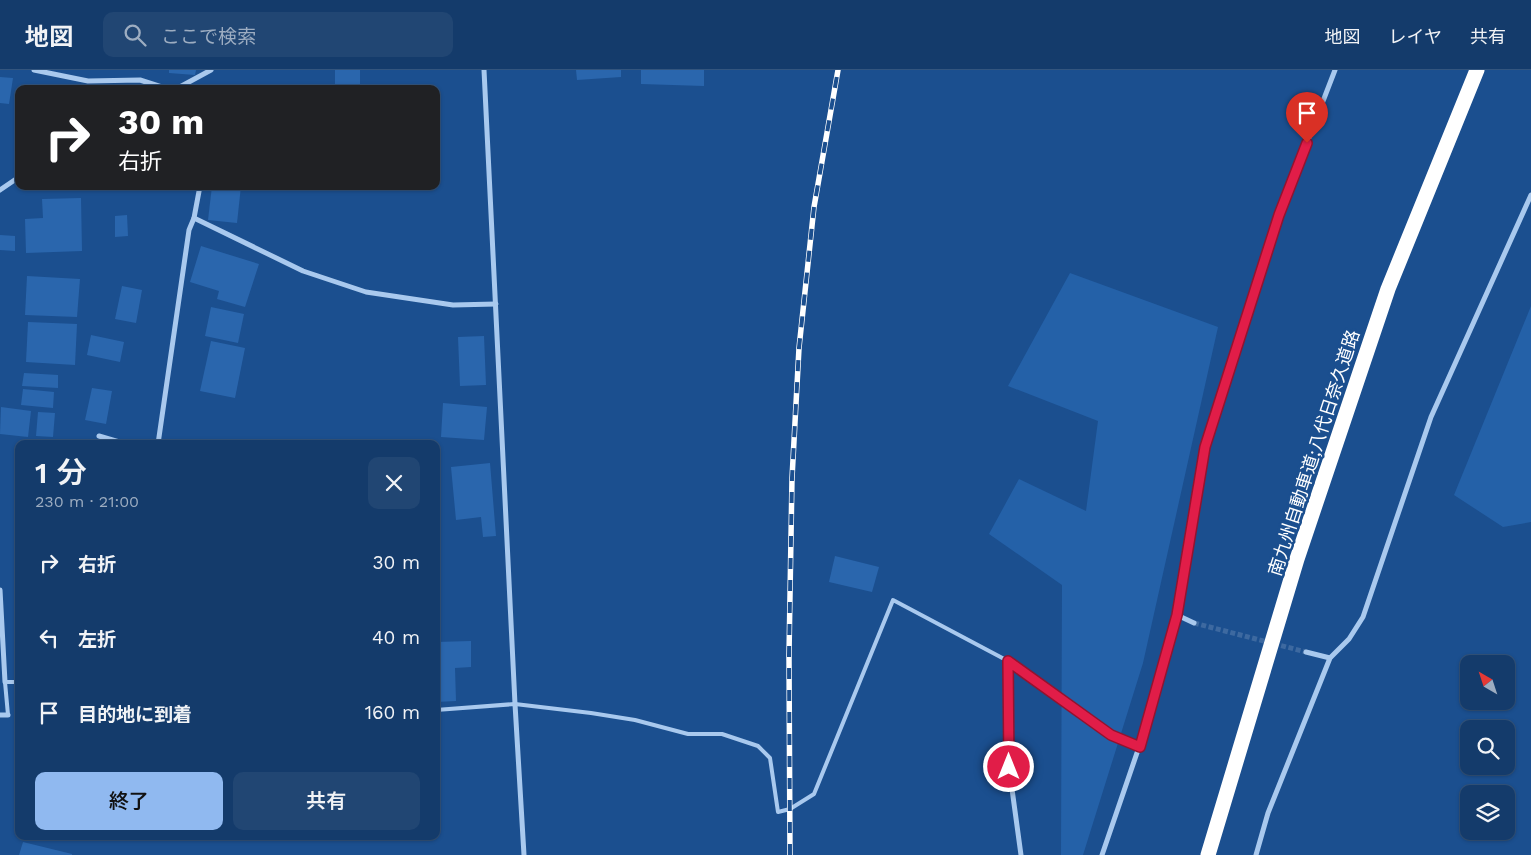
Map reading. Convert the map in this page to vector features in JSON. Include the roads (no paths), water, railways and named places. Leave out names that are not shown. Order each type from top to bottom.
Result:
[{"type":"highway","name":"南九州自動車道;八代日奈久道路","points":[[1208,855],[1298,559],[1388,289],[1477,70]]},
{"type":"street","points":[[34,70],[88,81],[140,80],[156,85]]},
{"type":"street","points":[[184,85],[211,70]]},
{"type":"street","points":[[484,70],[524,855]]},
{"type":"street","points":[[1102,855],[1140,747],[1177,615],[1205,447],[1279,215],[1335,70]]},
{"type":"street","points":[[191,81],[192,85]]},
{"type":"street","points":[[0,190],[15,180]]},
{"type":"street","points":[[159,440],[188,230],[194,218],[199,190]]},
{"type":"street","points":[[1256,855],[1268,813],[1330,658],[1349,639],[1362,617],[1431,417],[1531,195]]},
{"type":"street","points":[[194,218],[303,271],[366,292],[453,306],[496,304]]},
{"type":"street","points":[[99,436],[112,440]]},
{"type":"street","points":[[0,590],[5,682]]},
{"type":"street","points":[[1177,615],[1194,623]]},
{"type":"street","points":[[1306,652],[1330,658]]},
{"type":"street","points":[[1008,661],[1009,767],[1021,855]]},
{"type":"street","points":[[0,715],[8,715]]},
{"type":"lane","points":[[440,710],[515,704],[617,717],[688,734],[722,734],[758,746],[770,758],[778,812],[790,809],[814,794],[893,600],[1008,661],[1111,735],[1140,747]]},
{"type":"lane","points":[[8,715],[5,682],[15,682]]},
{"type":"tunnel","points":[[1194,623],[1306,652]]},
{"type":"railway","points":[[790,855],[789,655],[792,478],[799,348],[814,207],[838,70]]}]
